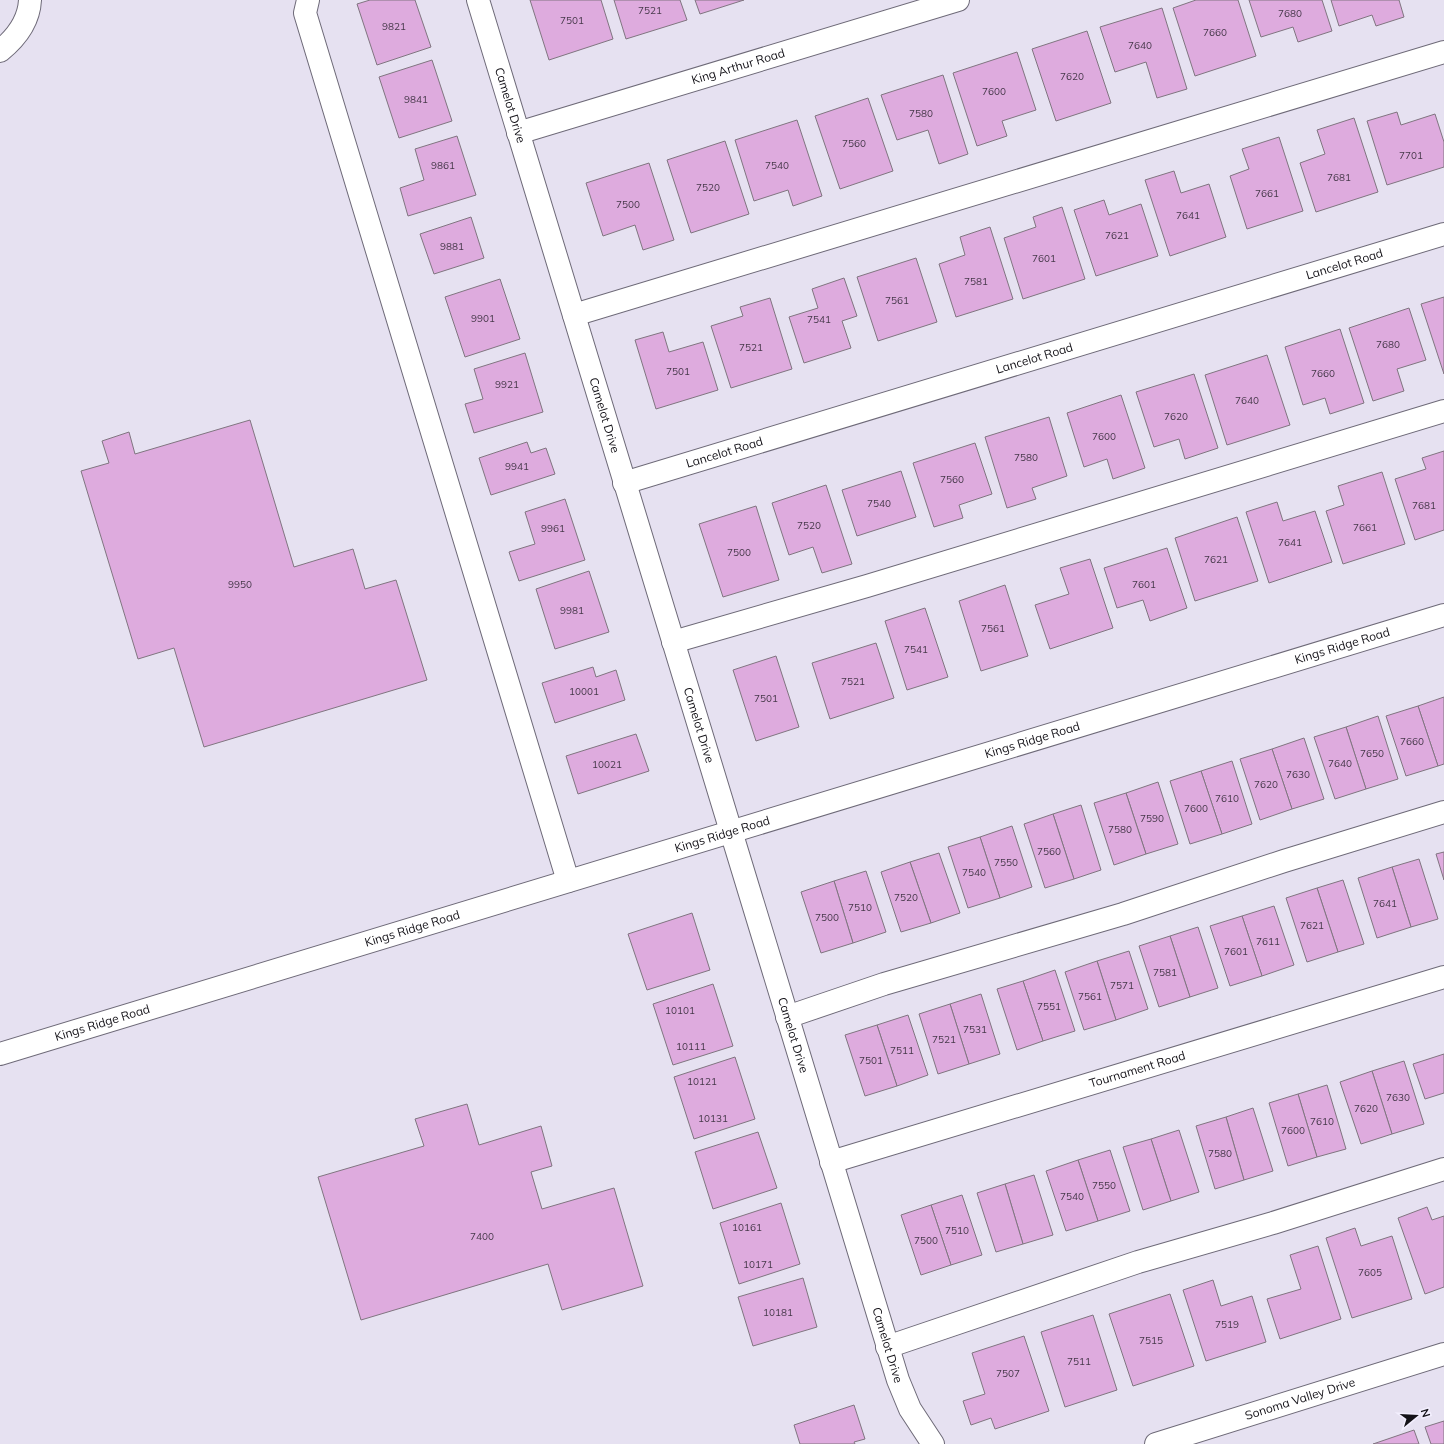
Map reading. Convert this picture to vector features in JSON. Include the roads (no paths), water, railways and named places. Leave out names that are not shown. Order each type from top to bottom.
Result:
[{"type":"street","points":[[0,51],[17,36],[30,10],[30,0]]},
{"type":"street","points":[[308,0],[305,13],[568,881]]},
{"type":"street","name":"Camelot Drive","points":[[478,0],[887,1347],[910,1409],[933,1444]]},
{"type":"street","name":"King Arthur Road","points":[[518,133],[958,0]]},
{"type":"street","points":[[574,315],[1444,52]]},
{"type":"street","name":"Lancelot Road","points":[[624,483],[1444,234]]},
{"type":"street","points":[[673,642],[875,583],[1444,411]]},
{"type":"street","name":"Kings Ridge Road","points":[[0,1054],[1444,615]]},
{"type":"street","points":[[787,1017],[884,984],[1123,914],[1284,861],[1444,812]]},
{"type":"street","name":"Tournament Road","points":[[831,1162],[1444,977]]},
{"type":"street","points":[[887,1347],[1138,1262],[1273,1223],[1444,1169]]},
{"type":"street","name":"Sonoma Valley Drive","points":[[1156,1444],[1444,1354]]}]
